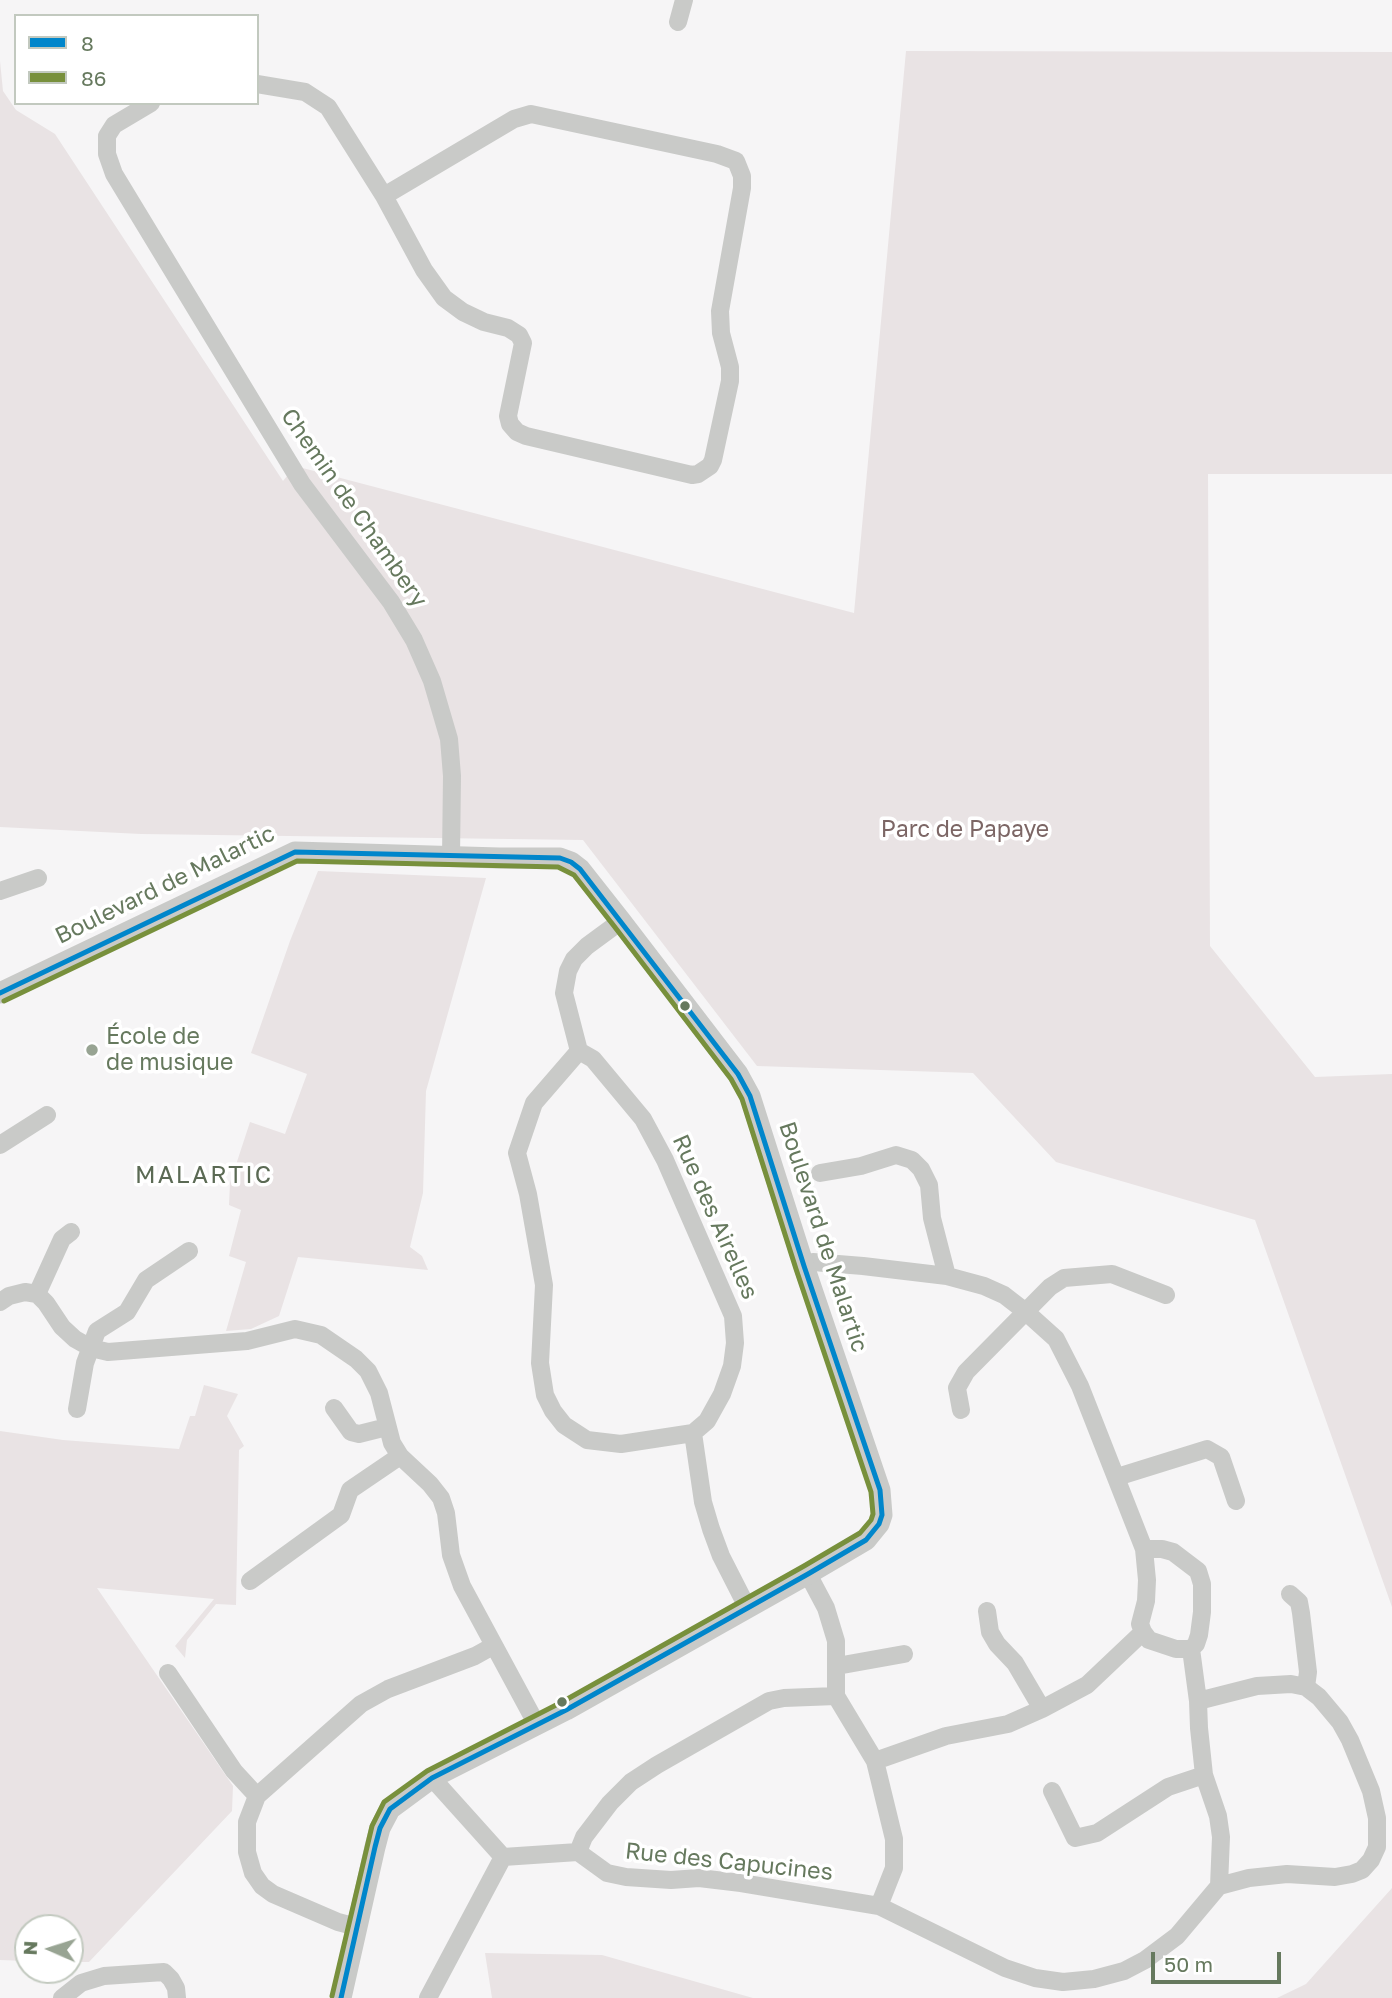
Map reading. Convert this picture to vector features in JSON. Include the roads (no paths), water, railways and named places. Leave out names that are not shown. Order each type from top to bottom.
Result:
[{"type":"street","points":[[678,22],[684,0]]},
{"type":"street","points":[[259,84],[304,92],[328,107],[384,196],[424,270],[444,298],[474,317],[514,330],[519,335],[523,343],[508,416],[510,424],[517,432],[692,475],[709,466],[716,449],[730,381],[730,367],[721,333],[720,311],[742,188],[742,176],[736,161],[717,154],[531,114],[514,119],[384,196]]},
{"type":"street","name":"Chemin de Chambery","points":[[148,105],[114,125],[107,136],[107,153],[114,173],[302,484],[391,602],[423,659],[446,721],[449,739],[452,776],[451,857]]},
{"type":"street","name":"Boulevard de Malartic","points":[[0,993],[295,852],[560,858],[571,862],[621,921],[738,1074],[750,1097],[880,1490],[882,1515],[879,1524],[866,1540],[808,1574],[537,1725],[432,1778],[390,1809],[380,1828],[341,1998]]},
{"type":"street","points":[[0,891],[38,878]]},
{"type":"street","points":[[621,921],[574,959],[564,993],[579,1051],[534,1103],[517,1153],[528,1194],[544,1285],[540,1363],[545,1395],[564,1425],[587,1440],[621,1444],[693,1433],[703,1503],[710,1529],[747,1607]]},
{"type":"street","name":"Rue des Airelles","points":[[579,1051],[593,1059],[643,1119],[665,1160],[733,1316],[735,1343],[732,1366],[722,1394],[707,1421],[693,1433]]},
{"type":"street","points":[[0,1145],[47,1115]]},
{"type":"street","points":[[820,1173],[861,1166],[896,1155],[912,1160],[921,1169],[929,1185],[932,1218],[947,1276]]},
{"type":"street","points":[[37,1294],[62,1239],[71,1232]]},
{"type":"street","points":[[77,1409],[85,1363],[97,1331],[127,1312],[146,1280],[189,1251]]},
{"type":"street","points":[[804,1266],[813,1262],[863,1266],[947,1276],[984,1286],[1004,1295],[1056,1339],[1080,1386],[1144,1549],[1147,1580],[1146,1601],[1140,1624],[1143,1632],[1149,1640],[1176,1649],[1191,1649],[1199,1635],[1202,1612],[1202,1584],[1198,1571],[1173,1552],[1144,1549]]},
{"type":"street","points":[[961,1410],[957,1388],[966,1372],[1050,1287],[1064,1278],[1112,1274],[1166,1295]]},
{"type":"street","points":[[0,1302],[9,1296],[25,1292],[37,1294],[62,1327],[75,1339],[92,1348],[108,1352],[230,1343],[260,1339],[288,1331],[309,1331],[321,1335],[356,1359],[368,1371],[379,1393],[392,1443],[400,1456],[430,1484],[440,1498],[446,1513],[451,1555],[458,1575],[493,1646],[537,1725]]},
{"type":"street","points":[[334,1408],[351,1432],[359,1434],[387,1427]]},
{"type":"street","points":[[1117,1477],[1207,1449],[1221,1457],[1236,1501]]},
{"type":"street","points":[[250,1581],[341,1515],[350,1490],[400,1456]]},
{"type":"street","points":[[808,1574],[832,1624],[836,1641],[836,1696],[875,1761],[894,1839],[894,1868],[879,1906]]},
{"type":"street","points":[[1290,1594],[1299,1602],[1308,1672],[1307,1687]]},
{"type":"street","points":[[987,1611],[990,1632],[1015,1663],[1042,1709]]},
{"type":"street","points":[[875,1761],[946,1736],[1008,1724],[1042,1709],[1087,1685],[1143,1632]]},
{"type":"street","points":[[357,1927],[338,1922],[273,1894],[262,1886],[253,1873],[247,1852],[247,1822],[257,1796],[361,1704],[388,1689],[475,1656],[493,1646]]},
{"type":"street","points":[[1191,1649],[1204,1776],[1218,1816],[1221,1837],[1219,1886],[1249,1878],[1287,1874],[1335,1877],[1362,1870],[1377,1847],[1378,1834],[1371,1791],[1350,1740],[1340,1722],[1319,1697],[1307,1687],[1292,1684],[1257,1686],[1198,1702]]},
{"type":"street","points":[[837,1666],[904,1654]]},
{"type":"street","points":[[168,1673],[234,1771],[257,1796]]},
{"type":"street","points":[[503,1857],[578,1852],[584,1837],[610,1803],[631,1782],[657,1765],[769,1702],[784,1698],[836,1696]]},
{"type":"street","points":[[1052,1791],[1075,1838],[1097,1833],[1168,1787],[1204,1776]]},
{"type":"street","points":[[432,1778],[503,1857]]},
{"type":"street","name":"Rue des Capucines","points":[[578,1852],[607,1873],[626,1877],[671,1880],[699,1878],[879,1906],[1005,1968],[1035,1978],[1063,1982],[1094,1979],[1124,1971],[1145,1960],[1177,1936],[1219,1886]]},
{"type":"street","points":[[428,1998],[503,1857]]},
{"type":"street","points":[[62,1998],[81,1983],[104,1976],[164,1972],[176,1988],[177,1998]]},
{"type":"place","name":"École de de musique","points":[[92,1050]]},
{"type":"district","name":"MALARTIC","points":[[204,1175]]},
{"type":"park label","name":"Parc de Papaye","points":[[965,830]]}]
